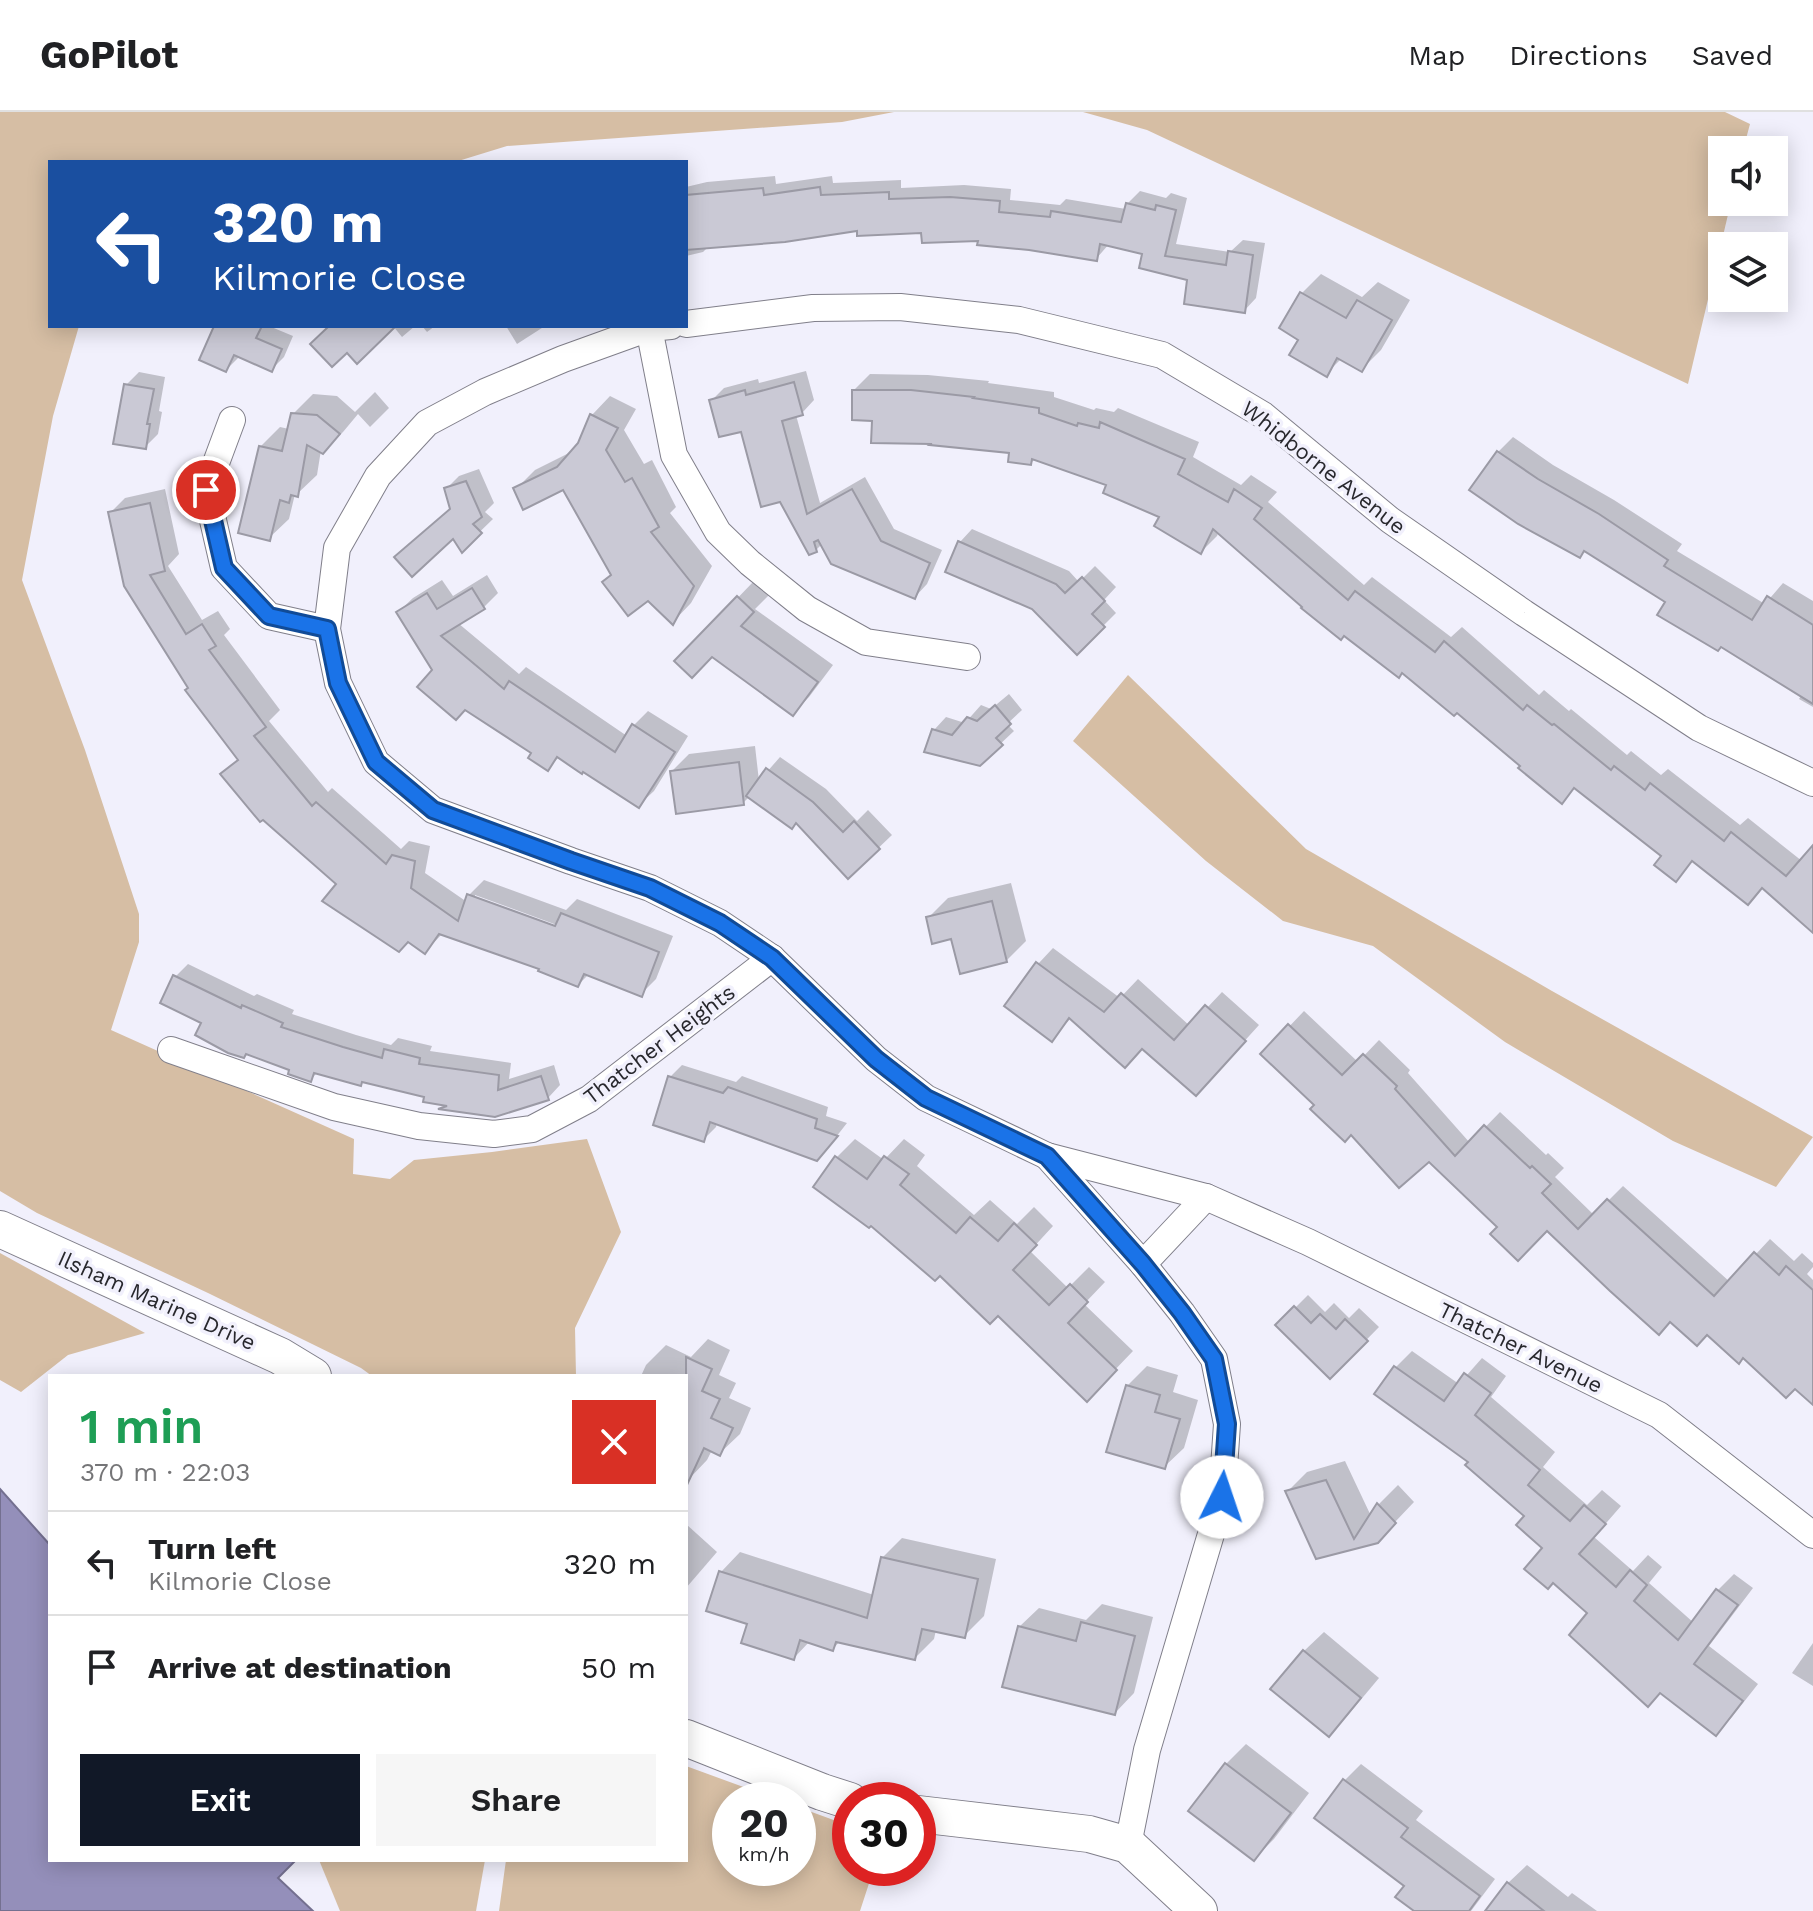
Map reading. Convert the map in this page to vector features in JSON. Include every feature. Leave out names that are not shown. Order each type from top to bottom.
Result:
[{"type":"street","name":"Whidborne Avenue","points":[[688,324],[813,308],[900,307],[1019,320],[1162,355],[1263,415],[1390,520],[1536,621],[1699,728],[1813,783]]},
{"type":"street","points":[[232,420],[206,490],[224,568],[269,616],[327,629],[337,548],[378,476],[427,423],[485,392],[563,359],[657,328]]},
{"type":"street","points":[[660,328],[674,455],[718,532],[750,563],[807,609],[866,642],[967,657]]},
{"type":"street","name":"Thatcher Avenue","points":[[327,629],[338,683],[376,762],[433,810],[650,888],[720,923],[772,958],[876,1059],[926,1098],[1047,1156],[1206,1197],[1308,1242],[1659,1415],[1813,1535]]},
{"type":"street","name":"Thatcher Heights","points":[[171,1050],[334,1107],[376,1117],[419,1126],[494,1134],[532,1129],[589,1099],[772,958]]},
{"type":"street","name":"Thatcher Avenue","points":[[1047,1156],[1143,1264],[1214,1359],[1227,1424],[1222,1497],[1147,1750],[1128,1845]]},
{"type":"street","points":[[1143,1264],[1206,1197]]},
{"type":"street","name":"Ilsham Marine Drive","points":[[0,1229],[280,1356],[310,1374]]},
{"type":"street","points":[[688,1739],[832,1795]]},
{"type":"street","points":[[936,1816],[1089,1834],[1128,1845],[1199,1911]]},
{"type":"shaded area","points":[[0,112],[894,112],[842,122],[507,146],[462,160],[48,160],[48,328],[78,328],[53,416],[22,580],[85,750],[139,914],[139,942],[111,1030],[354,1139],[353,1174],[390,1179],[414,1160],[587,1139],[621,1232],[575,1328],[576,1374],[369,1374],[208,1293],[37,1213],[0,1191]]},
{"type":"shaded area","points":[[1083,112],[1725,112],[1750,124],[1747,136],[1708,136],[1708,216],[1728,216],[1724,232],[1708,232],[1708,299],[1688,384],[1147,130]]},
{"type":"shaded area","points":[[1128,675],[1306,849],[1813,1137],[1776,1187],[1673,1141],[1505,1042],[1373,946],[1283,921],[1206,861],[1073,741]]},
{"type":"shaded area","points":[[0,1253],[145,1333],[68,1355],[21,1392],[0,1380]]},
{"type":"shaded area","points":[[0,1489],[48,1543],[48,1862],[294,1862],[278,1878],[313,1911],[0,1911]]},
{"type":"shaded area","points":[[688,1767],[730,1782],[712,1782],[712,1886],[816,1886],[816,1814],[832,1819],[832,1886],[868,1886],[860,1911],[499,1911],[506,1862],[688,1862]]},
{"type":"shaded area","points":[[320,1862],[485,1862],[476,1911],[340,1911]]},
{"type":"building","points":[[820,187],[821,195],[889,192],[889,199],[950,197],[1000,201],[999,212],[1050,217],[1051,211],[1121,222],[1126,203],[1155,210],[1156,205],[1176,210],[1165,256],[1226,265],[1228,251],[1253,255],[1245,313],[1184,304],[1187,280],[1139,268],[1142,254],[1100,244],[1097,261],[977,245],[978,241],[922,243],[921,233],[857,236],[857,231],[785,242],[688,250],[688,195],[763,188],[764,195]]},
{"type":"building","points":[[1300,292],[1346,318],[1357,300],[1392,320],[1362,372],[1337,358],[1327,377],[1289,355],[1298,340],[1279,328]]},
{"type":"building","points":[[213,328],[261,328],[256,338],[282,349],[272,372],[234,355],[226,372],[199,360]]},
{"type":"building","points":[[327,328],[394,328],[357,364],[347,353],[332,367],[310,344]]},
{"type":"building","points":[[794,382],[803,415],[782,421],[807,514],[852,489],[881,541],[930,563],[915,599],[831,564],[818,540],[814,542],[817,552],[809,555],[780,502],[761,507],[741,432],[719,437],[709,400],[745,390],[746,395]]},
{"type":"building","points":[[124,384],[154,389],[146,449],[113,444]]},
{"type":"building","points":[[852,390],[911,390],[1039,408],[1039,413],[1077,426],[1078,423],[1099,428],[1100,422],[1185,459],[1178,474],[1228,502],[1234,489],[1262,508],[1254,519],[1348,600],[1355,591],[1435,652],[1444,641],[1523,710],[1527,705],[1611,770],[1614,766],[1645,790],[1650,783],[1724,841],[1731,832],[1786,876],[1813,845],[1813,933],[1762,888],[1748,905],[1692,861],[1676,882],[1654,865],[1661,856],[1574,788],[1562,804],[1457,713],[1454,716],[1402,673],[1399,678],[1344,636],[1341,640],[1213,529],[1201,554],[1154,526],[1159,517],[1103,493],[1106,485],[1032,459],[1031,465],[1008,462],[1009,453],[932,444],[871,443],[872,421],[852,420]]},
{"type":"building","points":[[291,413],[317,415],[340,434],[323,454],[307,445],[298,497],[291,495],[289,503],[280,500],[270,541],[238,533],[259,446],[282,451]]},
{"type":"building","points":[[590,414],[618,428],[606,450],[625,482],[632,478],[659,527],[651,532],[694,586],[673,625],[648,601],[628,616],[602,582],[611,575],[563,490],[523,510],[513,488],[557,467],[578,443]]},
{"type":"building","points":[[1497,451],[1599,514],[1668,560],[1664,566],[1752,620],[1767,596],[1813,625],[1813,704],[1721,647],[1718,651],[1657,615],[1665,602],[1584,551],[1580,558],[1518,524],[1469,490]]},
{"type":"building","points":[[466,481],[482,517],[473,524],[482,533],[462,553],[453,539],[412,577],[394,557],[450,509],[444,488]]},
{"type":"building","points":[[150,503],[165,571],[150,575],[186,634],[202,624],[216,646],[209,650],[266,727],[254,736],[312,806],[316,802],[386,864],[392,855],[415,861],[411,888],[458,921],[467,894],[555,926],[561,913],[659,952],[642,997],[584,974],[578,987],[539,969],[439,934],[425,954],[408,942],[399,952],[322,901],[336,884],[263,820],[260,822],[220,774],[238,760],[185,690],[188,688],[124,586],[108,512]]},
{"type":"building","points":[[958,541],[1056,584],[1065,593],[1082,577],[1105,601],[1092,614],[1105,627],[1077,655],[1032,609],[945,572]]},
{"type":"building","points":[[472,588],[485,609],[441,636],[504,689],[509,681],[615,752],[632,724],[675,752],[639,808],[557,757],[548,771],[528,758],[531,753],[465,710],[456,720],[417,687],[432,670],[396,612],[427,593],[437,609]]},
{"type":"building","points":[[737,596],[754,612],[741,626],[818,682],[793,716],[712,657],[692,678],[674,661]]},
{"type":"building","points":[[995,705],[1011,724],[996,738],[1003,745],[980,766],[924,752],[932,729],[952,735],[967,717],[977,721]]},
{"type":"building","points":[[739,762],[744,805],[676,814],[670,771]]},
{"type":"building","points":[[766,768],[813,802],[843,832],[854,821],[880,849],[848,879],[796,823],[792,829],[746,796]]},
{"type":"building","points":[[992,901],[1007,962],[960,974],[951,939],[932,944],[926,917]]},
{"type":"building","points":[[1036,962],[1104,1012],[1121,993],[1174,1040],[1205,1005],[1246,1041],[1196,1096],[1142,1049],[1125,1068],[1069,1018],[1052,1042],[1004,1006]]},
{"type":"building","points":[[173,975],[241,1008],[242,1005],[283,1023],[281,1027],[343,1047],[382,1058],[384,1049],[420,1058],[419,1064],[499,1075],[498,1090],[541,1076],[549,1100],[495,1117],[438,1109],[447,1106],[423,1102],[424,1097],[362,1082],[361,1086],[314,1073],[311,1082],[246,1054],[244,1058],[228,1053],[195,1035],[201,1023],[160,1003]]},
{"type":"building","points":[[1288,1024],[1342,1075],[1363,1054],[1397,1086],[1395,1089],[1455,1156],[1484,1125],[1551,1184],[1542,1193],[1578,1229],[1607,1199],[1714,1296],[1754,1252],[1779,1275],[1786,1266],[1813,1290],[1813,1405],[1795,1389],[1786,1398],[1743,1358],[1739,1364],[1707,1335],[1697,1346],[1670,1322],[1659,1335],[1547,1231],[1518,1261],[1490,1234],[1497,1227],[1429,1162],[1399,1188],[1351,1135],[1345,1142],[1310,1109],[1314,1105],[1260,1054]]},
{"type":"building","points":[[668,1076],[723,1093],[728,1087],[817,1119],[815,1128],[838,1136],[817,1161],[710,1122],[704,1142],[653,1125]]},
{"type":"building","points":[[835,1156],[867,1179],[884,1156],[909,1174],[900,1185],[956,1233],[970,1217],[998,1241],[1014,1223],[1037,1245],[1013,1270],[1049,1305],[1070,1284],[1088,1302],[1068,1323],[1117,1370],[1087,1402],[998,1316],[990,1324],[940,1276],[935,1281],[871,1226],[869,1228],[813,1187]]},
{"type":"building","points":[[1294,1306],[1311,1323],[1320,1314],[1336,1329],[1345,1319],[1368,1341],[1330,1379],[1275,1325]]},
{"type":"building","points":[[686,1357],[712,1369],[702,1391],[720,1399],[711,1418],[733,1428],[720,1456],[704,1448],[688,1483],[688,1374]]},
{"type":"building","points":[[1394,1366],[1444,1401],[1464,1373],[1491,1393],[1475,1415],[1540,1470],[1528,1485],[1570,1521],[1584,1505],[1606,1524],[1579,1554],[1616,1587],[1630,1570],[1647,1585],[1634,1601],[1678,1640],[1716,1589],[1738,1605],[1694,1664],[1743,1701],[1716,1736],[1660,1693],[1648,1707],[1569,1635],[1587,1613],[1553,1583],[1548,1589],[1524,1569],[1542,1548],[1516,1525],[1524,1516],[1465,1465],[1468,1462],[1374,1394]]},
{"type":"building","points":[[1126,1385],[1160,1395],[1155,1412],[1180,1419],[1165,1469],[1106,1452]]},
{"type":"building","points":[[1326,1480],[1354,1539],[1377,1503],[1396,1523],[1378,1543],[1316,1559],[1285,1491]]},
{"type":"building","points":[[881,1557],[978,1579],[965,1638],[922,1629],[915,1660],[836,1642],[833,1651],[800,1640],[794,1660],[741,1643],[747,1624],[706,1611],[719,1571],[867,1618]]},
{"type":"building","points":[[1081,1622],[1135,1636],[1115,1715],[1002,1687],[1018,1626],[1076,1641]]},
{"type":"building","points":[[1303,1650],[1361,1698],[1329,1737],[1270,1689]]},
{"type":"building","points":[[1225,1763],[1291,1813],[1254,1861],[1188,1811]]},
{"type":"building","points":[[1343,1779],[1408,1828],[1401,1837],[1480,1896],[1469,1911],[1414,1911],[1395,1897],[1404,1886],[1314,1818]]},
{"type":"building","points":[[1507,1882],[1544,1911],[1485,1911]]},
{"type":"route","points":[[206,490],[224,568],[269,616],[327,629],[338,683],[376,762],[433,810],[650,888],[720,923],[772,958],[876,1059],[926,1098],[1047,1156],[1143,1264],[1214,1359],[1227,1424],[1222,1497]]}]
